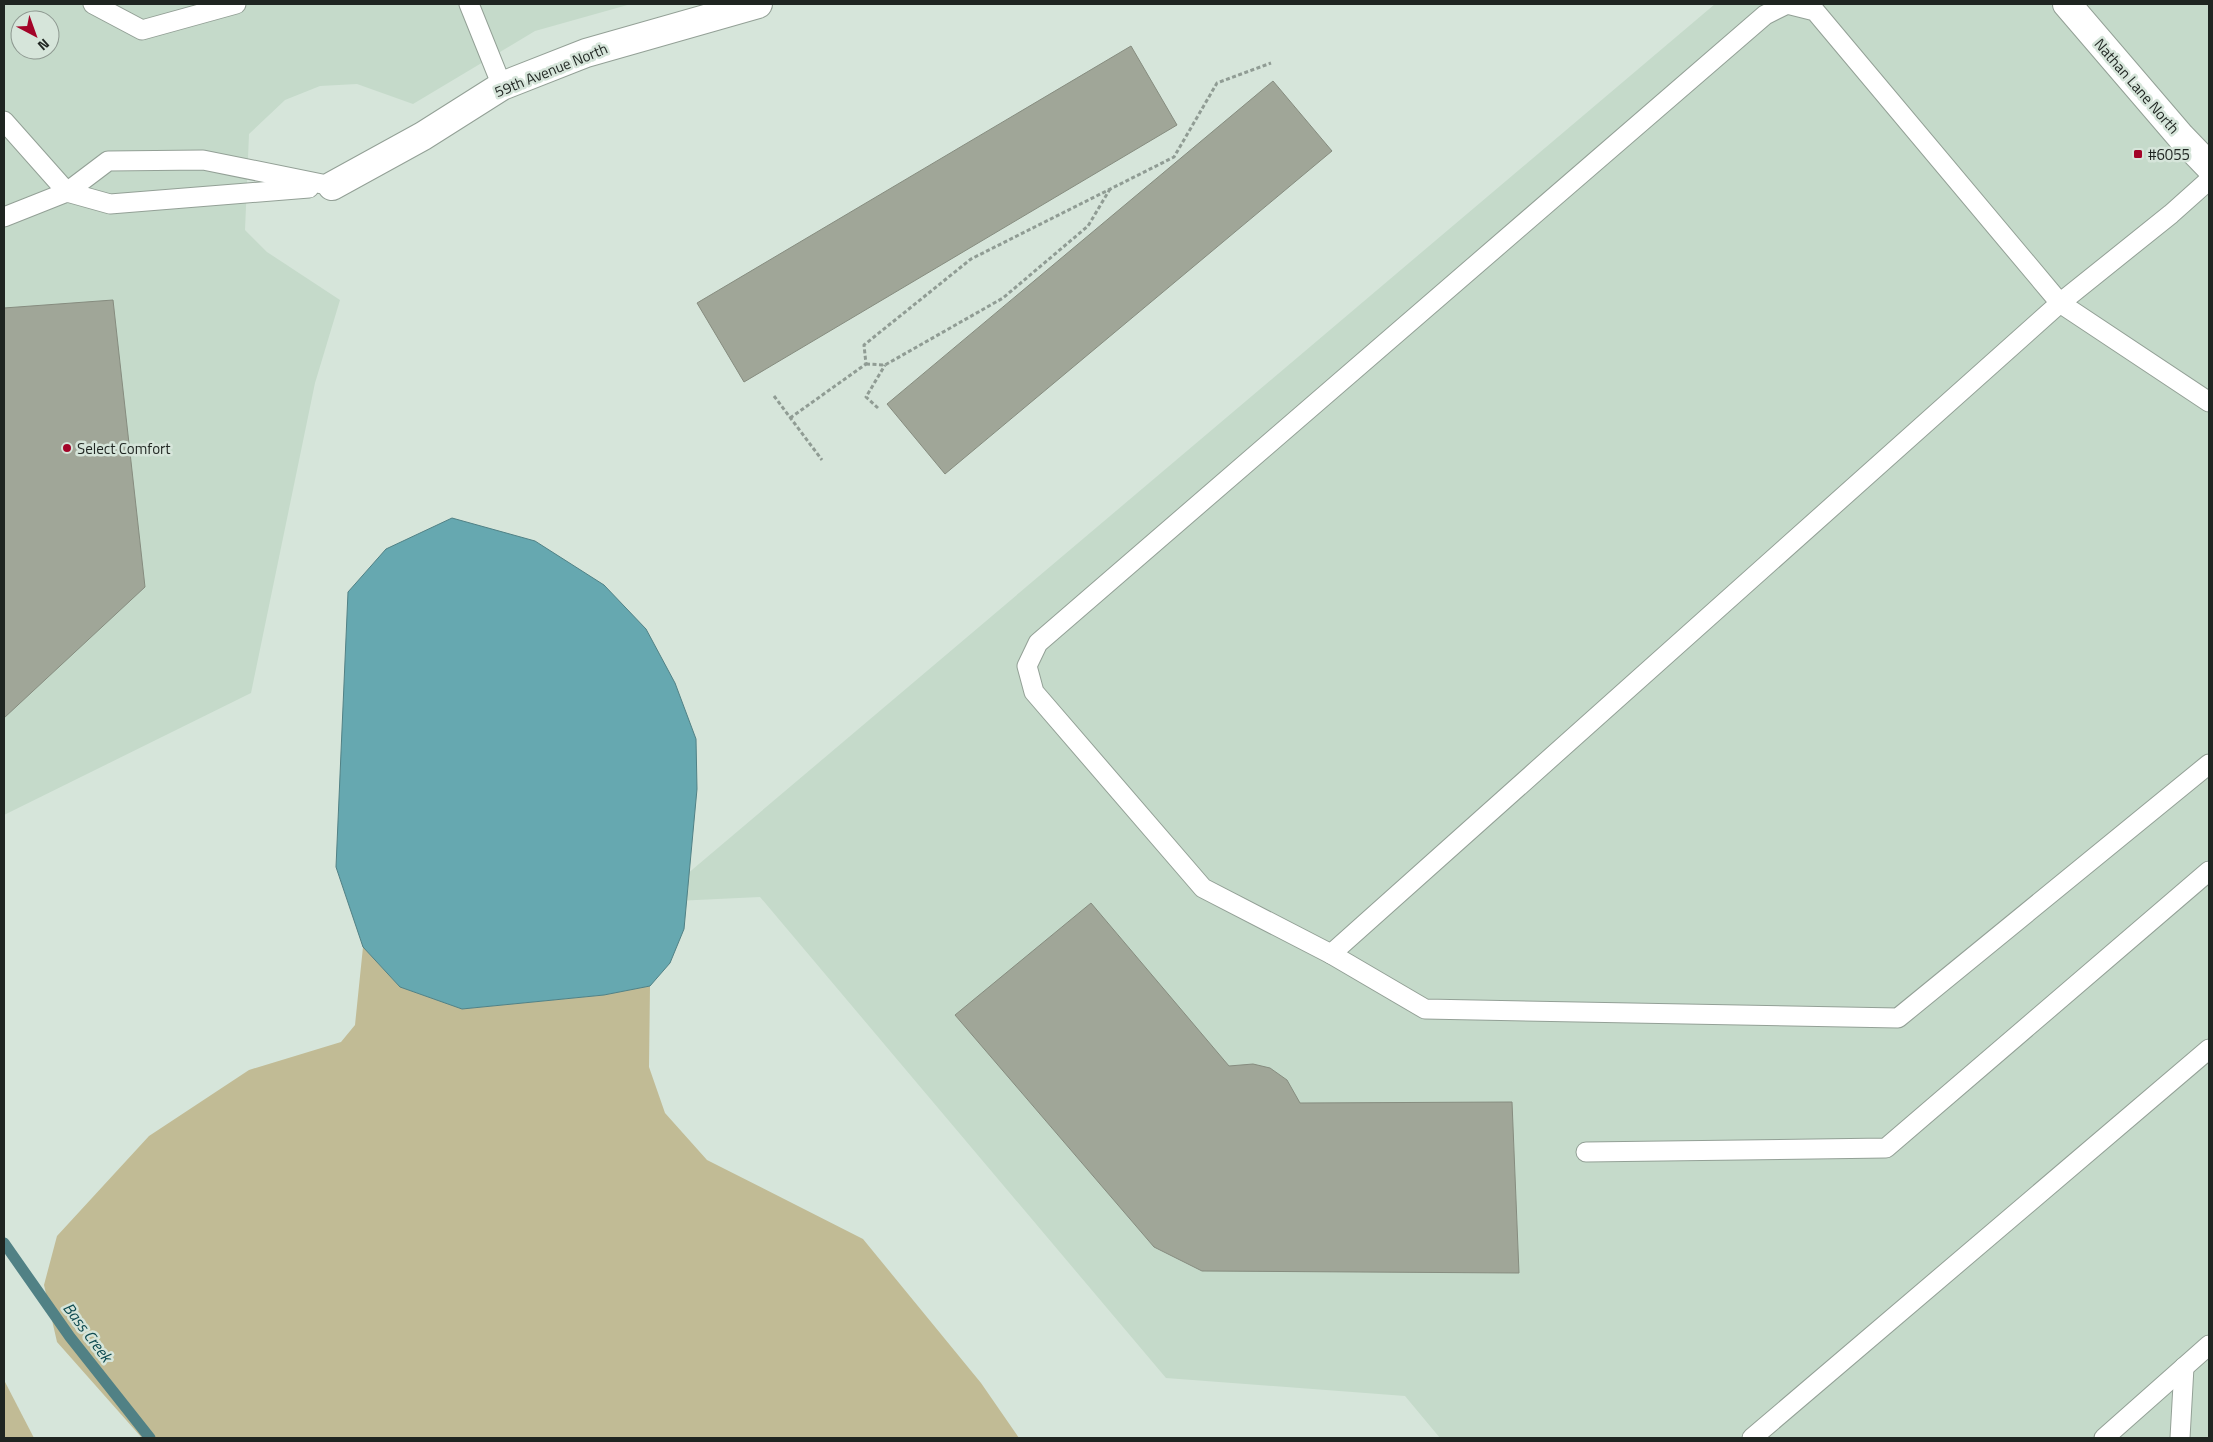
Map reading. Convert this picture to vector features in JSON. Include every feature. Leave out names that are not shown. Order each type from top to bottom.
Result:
[{"type":"street","name":"59th Avenue North","points":[[332,186],[423,136],[502,86],[586,53],[758,4]]},
{"type":"street","name":"Nathan Lane North","points":[[2067,4],[2181,137],[2209,166]]},
{"type":"lane","points":[[94,4],[142,30],[236,4]]},
{"type":"lane","points":[[469,4],[502,86]]},
{"type":"lane","points":[[2209,402],[2060,303],[1814,11],[1787,4],[1765,15],[1038,643],[1027,666],[1034,692],[1203,888],[1331,954],[1425,1009],[1898,1018],[2209,764]]},
{"type":"lane","points":[[4,121],[67,192],[110,204],[332,186]]},
{"type":"lane","points":[[4,217],[67,192],[108,161],[203,160],[332,186]]},
{"type":"lane","points":[[1331,954],[2060,303],[2171,214],[2209,180]]},
{"type":"lane","points":[[1586,1152],[1886,1148],[2209,871]]},
{"type":"lane","points":[[1752,1438],[2209,1049]]},
{"type":"lane","points":[[2104,1438],[2209,1345]]},
{"type":"lane","points":[[2180,1438],[2184,1367]]},
{"type":"path","points":[[866,364],[864,345],[971,259],[1174,157],[1217,83],[1271,63]]},
{"type":"path","points":[[878,408],[866,397],[885,365],[1003,298],[1088,226],[1111,188]]},
{"type":"path","points":[[790,418],[866,364],[885,365]]},
{"type":"path","points":[[774,396],[822,460]]},
{"type":"shaded area","points":[[4,4],[631,4],[535,31],[413,104],[357,84],[320,86],[285,100],[249,134],[245,230],[267,252],[340,300],[315,383],[251,693],[4,815]]},
{"type":"shaded area","points":[[1715,4],[2209,4],[2209,1438],[1440,1438],[1405,1396],[1166,1378],[760,897],[654,902]]},
{"type":"shaded area","points":[[363,947],[400,987],[462,1009],[604,995],[650,986],[649,1067],[665,1113],[707,1160],[863,1239],[981,1383],[1019,1438],[142,1438],[57,1342],[44,1285],[57,1236],[149,1136],[249,1070],[341,1042],[355,1025]]},
{"type":"shaded area","points":[[4,1380],[34,1438],[4,1438]]},
{"type":"water","points":[[452,518],[535,541],[604,585],[646,629],[675,683],[696,739],[697,789],[684,929],[670,963],[650,986],[604,995],[462,1009],[400,987],[363,947],[336,867],[348,592],[386,549]]},
{"type":"building","points":[[1131,46],[1177,125],[744,382],[697,303]]},
{"type":"building","points":[[1273,81],[1332,151],[945,474],[887,404]]},
{"type":"building","name":"Select Comfort","points":[[113,300],[145,587],[4,718],[4,308]]},
{"type":"building","points":[[1091,903],[1229,1066],[1253,1064],[1270,1068],[1287,1080],[1300,1103],[1512,1102],[1519,1273],[1202,1271],[1154,1247],[955,1015]]},
{"type":"waterway","name":"Bass Creek","points":[[4,1243],[70,1337],[150,1438]]},
{"type":"place","name":"#6055","points":[[2138,154]]},
{"type":"place","name":"Select Comfort","points":[[67,448]]}]
